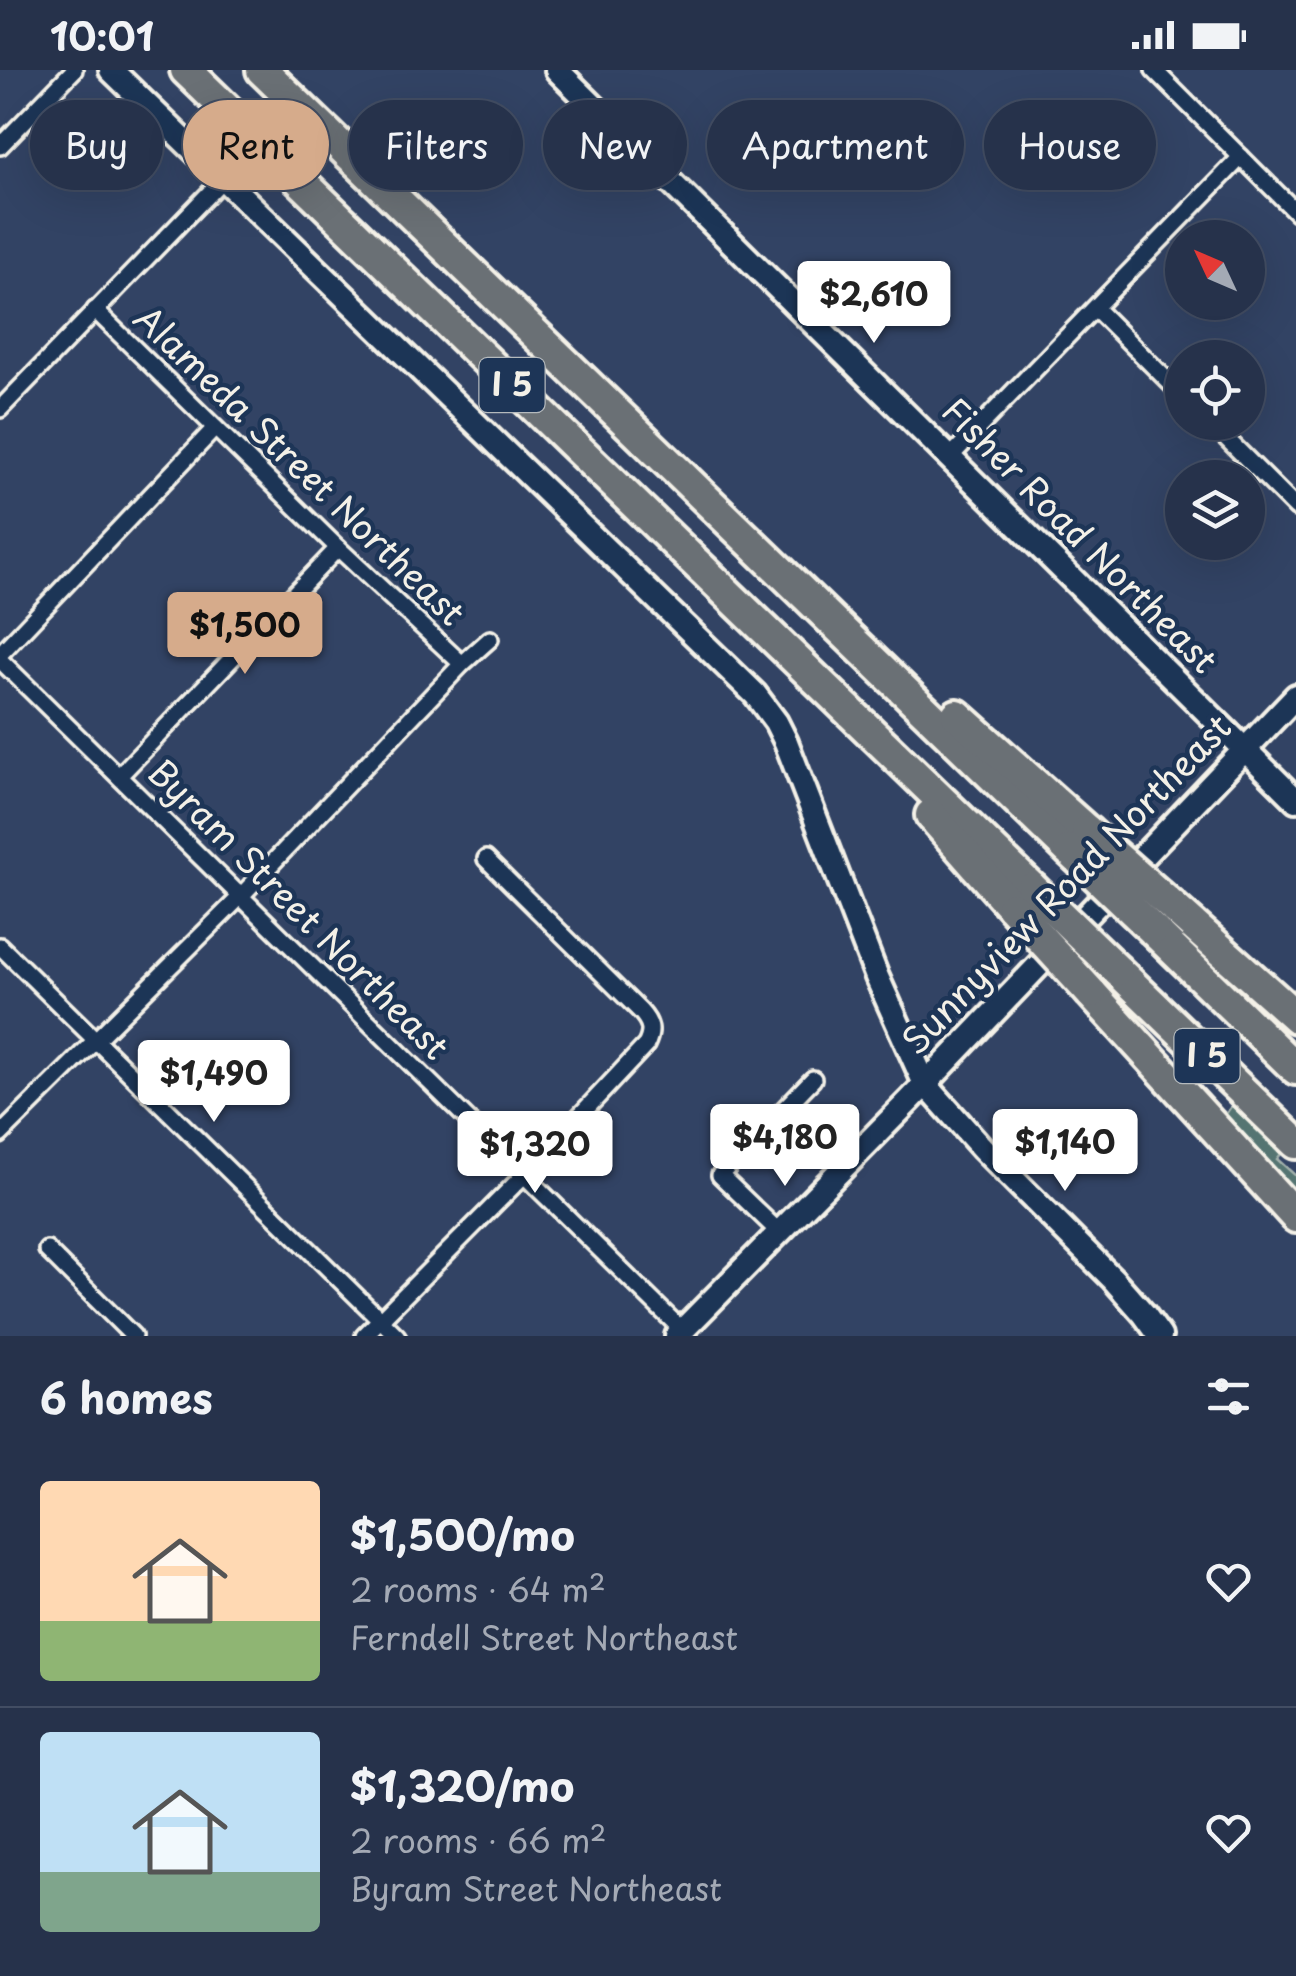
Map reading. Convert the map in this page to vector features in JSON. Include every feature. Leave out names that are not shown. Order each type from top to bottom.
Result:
[{"type":"highway","name":"I 5","points":[[186,70],[838,700],[1022,897],[1117,970],[1296,1143]]},
{"type":"highway","name":"I 5","points":[[262,70],[701,494],[1078,840],[1174,908],[1296,1017]]},
{"type":"highway","name":"I 5","points":[[1078,840],[1153,930],[1296,1069]]},
{"type":"highway","points":[[1022,897],[1091,993],[1296,1217]]},
{"type":"main road","points":[[111,70],[183,139]]},
{"type":"main road","name":"Fisher Road Northeast","points":[[557,70],[1296,800]]},
{"type":"main road","points":[[236,190],[754,694],[786,742],[877,977],[925,1084],[983,1149],[1122,1288],[1160,1336]]},
{"type":"main road","name":"Sunnyview Road Northeast","points":[[679,1333],[925,1084],[1296,696]]},
{"type":"street","points":[[0,146],[74,70]]},
{"type":"street","points":[[1154,70],[1296,212]]},
{"type":"street","points":[[950,458],[1240,157]]},
{"type":"street","points":[[0,408],[212,190]]},
{"type":"street","points":[[1096,309],[1165,378]]},
{"type":"street","name":"Alameda Street Northeast","points":[[95,310],[462,664]]},
{"type":"street","points":[[0,657],[215,428]]},
{"type":"street","points":[[1228,440],[1296,508]]},
{"type":"street","points":[[120,776],[338,548]]},
{"type":"street","points":[[0,1135],[490,639]]},
{"type":"street","name":"Byram Street Northeast","points":[[0,657],[679,1333]]},
{"type":"street","points":[[364,1336],[524,1175],[646,1045],[650,1036],[651,1028],[640,1011],[486,859]]},
{"type":"street","points":[[0,946],[397,1336]]},
{"type":"street","points":[[779,1232],[720,1175],[812,1079]]},
{"type":"street","points":[[47,1250],[133,1336]]},
{"type":"green space","points":[[1232,1105],[1281,1154],[1277,1159],[1296,1176],[1296,1193],[1223,1118]]}]
